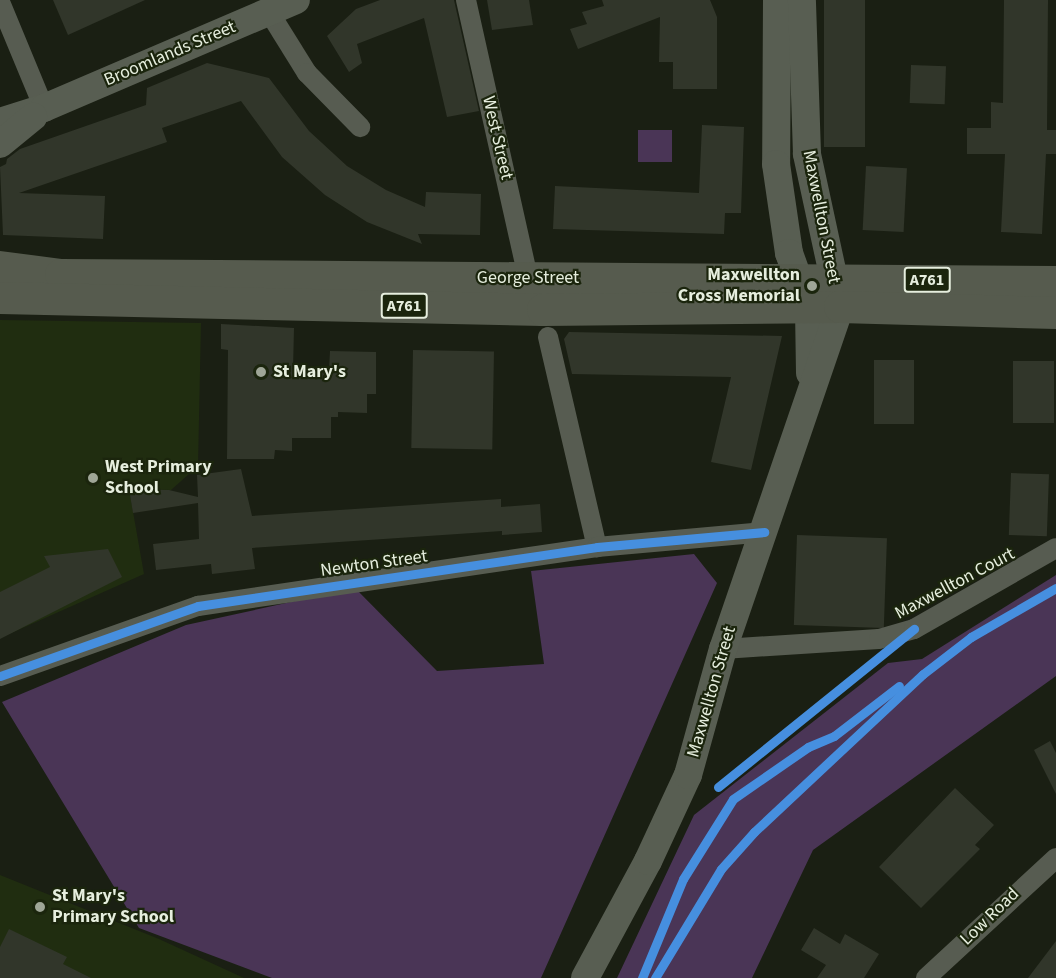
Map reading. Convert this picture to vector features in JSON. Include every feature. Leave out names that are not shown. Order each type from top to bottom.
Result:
[{"type":"main road","name":"Broomlands Street","points":[[0,122],[44,108],[296,0]]},
{"type":"main road","name":"Maxwellton Street","points":[[777,0],[776,164],[789,253],[803,296],[811,393]]},
{"type":"main road","name":"Maxwellton Street","points":[[585,978],[648,861],[688,775],[723,649],[811,393],[836,292],[807,154],[802,0]]},
{"type":"main road","name":"Broomlands Street","points":[[0,144],[44,108]]},
{"type":"main road","name":"George Street","points":[[0,267],[61,275],[528,277],[803,296]]},
{"type":"main road","name":"George Street","points":[[0,298],[543,310],[803,296],[836,292],[1056,282]]},
{"type":"main road","name":"George Street","points":[[836,292],[1056,313]]},
{"type":"street","name":"West Street","points":[[466,0],[528,277]]},
{"type":"street","points":[[0,2],[44,108]]},
{"type":"street","points":[[269,12],[307,73],[360,127]]},
{"type":"street","points":[[548,337],[597,547]]},
{"type":"street","name":"Newton Street","points":[[0,675],[198,606],[597,547],[764,532]]},
{"type":"street","name":"Maxwellton Court","points":[[723,649],[879,639],[905,631],[1056,548]]},
{"type":"street","name":"Low Road","points":[[926,978],[1056,858]]},
{"type":"shaded area","points":[[638,130],[672,130],[672,162],[638,162]]},
{"type":"shaded area","name":"West Primary School","points":[[0,320],[201,323],[198,466],[171,490],[129,489],[144,574],[0,638]]},
{"type":"shaded area","points":[[694,554],[717,583],[541,978],[272,978],[139,928],[2,702],[186,625],[355,588],[437,671],[544,664],[531,571]]},
{"type":"shaded area","points":[[1056,575],[1056,676],[813,850],[752,978],[617,978],[694,815],[888,663],[922,659]]},
{"type":"shaded area","name":"St Mary's Primary School","points":[[0,875],[159,939],[244,978],[0,978]]},
{"type":"building","points":[[53,0],[145,0],[68,35]]},
{"type":"building","points":[[380,0],[454,0],[479,111],[447,117],[424,18],[357,44],[362,63],[349,72],[327,36],[356,9]]},
{"type":"building","points":[[487,0],[529,0],[533,25],[492,30]]},
{"type":"building","points":[[602,0],[710,0],[717,17],[717,89],[673,89],[673,62],[659,62],[660,17],[578,49],[570,29],[587,24],[582,12],[604,6]]},
{"type":"building","points":[[824,0],[865,0],[865,147],[824,147]]},
{"type":"building","points":[[1004,0],[1048,0],[1047,130],[1056,130],[1056,154],[1046,154],[1042,234],[1001,232],[1005,154],[967,154],[967,128],[991,128],[991,102],[1003,103]]},
{"type":"building","points":[[207,63],[269,78],[309,131],[347,166],[386,190],[425,207],[426,192],[481,194],[480,235],[418,234],[422,244],[367,222],[325,195],[282,157],[241,101],[162,128],[167,142],[19,193],[105,196],[103,239],[3,235],[0,167],[6,164],[7,159],[20,149],[146,105],[147,88]]},
{"type":"building","points":[[911,65],[946,66],[945,104],[910,103]]},
{"type":"building","points":[[702,125],[744,127],[741,213],[725,213],[724,234],[553,229],[555,186],[699,193]]},
{"type":"building","points":[[866,166],[907,168],[904,232],[863,230]]},
{"type":"building","name":"St Mary's","points":[[221,324],[294,328],[293,370],[329,370],[330,351],[376,352],[376,394],[367,394],[367,413],[338,412],[338,417],[331,417],[331,438],[292,438],[292,451],[275,450],[274,459],[227,459],[228,350],[221,349]]},
{"type":"building","points":[[569,332],[782,336],[751,470],[711,462],[731,377],[572,374],[564,339]]},
{"type":"building","points":[[413,350],[494,351],[492,449],[411,448]]},
{"type":"building","points":[[874,360],[914,360],[914,424],[874,424]]},
{"type":"building","points":[[1013,361],[1054,361],[1054,423],[1013,423]]},
{"type":"building","points":[[241,469],[252,516],[501,499],[501,507],[540,504],[542,532],[502,535],[502,531],[252,548],[255,569],[212,574],[211,564],[156,570],[153,544],[199,539],[198,503],[133,513],[129,489],[169,490],[198,497],[197,475]]},
{"type":"building","points":[[1011,473],[1049,474],[1047,536],[1009,535]]},
{"type":"building","points":[[797,535],[887,538],[884,628],[794,625]]},
{"type":"building","points":[[108,549],[122,577],[0,639],[0,592],[50,567],[44,556]]},
{"type":"building","points":[[1050,741],[1056,753],[1056,794],[1034,750]]},
{"type":"building","points":[[955,788],[994,825],[975,845],[980,849],[921,908],[879,867]]},
{"type":"building","points":[[814,928],[840,944],[845,934],[879,954],[864,978],[817,978],[826,965],[801,950]]},
{"type":"building","points":[[9,929],[67,957],[63,964],[91,978],[0,978],[0,947]]},
{"type":"building","points":[[1056,941],[1056,978],[1028,978]]},
{"type":"cycle path","points":[[0,676],[198,606],[597,547],[764,532]]},
{"type":"cycle path","points":[[655,978],[721,869],[754,832],[923,674],[971,637],[1056,588]]},
{"type":"cycle path","points":[[718,787],[914,629]]},
{"type":"cycle path","points":[[642,978],[683,879],[733,799],[808,747],[834,736],[899,686]]},
{"type":"place","name":"Maxwellton Cross Memorial","points":[[812,286]]},
{"type":"place","name":"St Mary's","points":[[261,372]]},
{"type":"place","name":"West Primary School","points":[[93,478]]},
{"type":"place","name":"St Mary's Primary School","points":[[40,907]]}]
